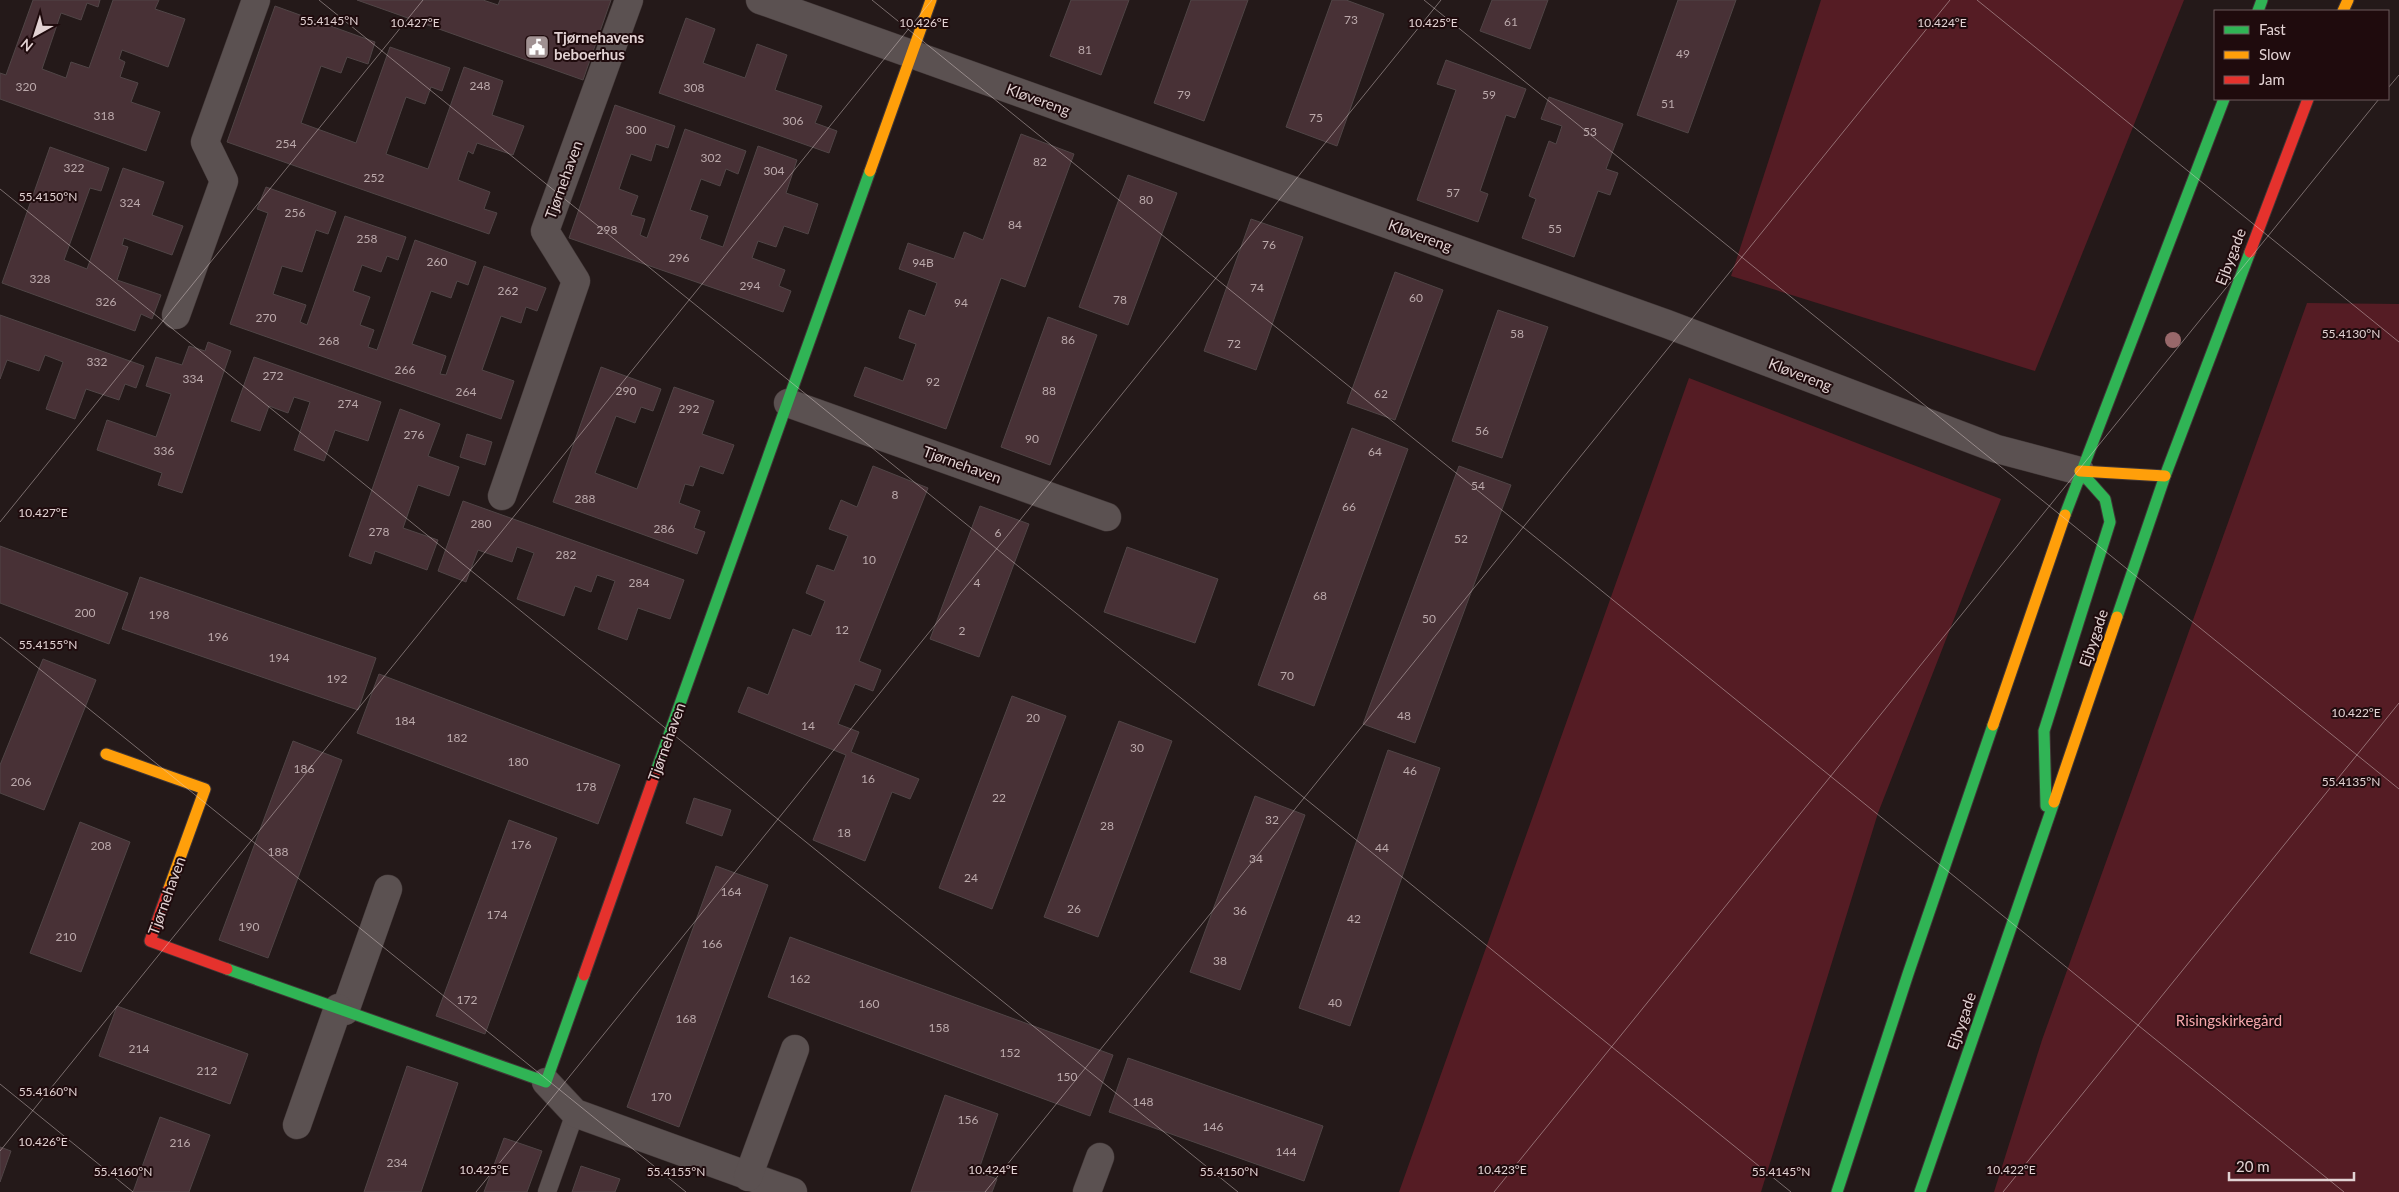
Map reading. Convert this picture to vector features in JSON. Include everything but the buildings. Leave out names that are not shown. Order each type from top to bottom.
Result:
[{"type":"main road","name":"Tjørnehaven","points":[[106,754],[205,789],[150,941],[546,1082],[931,0]]},
{"type":"main road","points":[[1837,1192],[1908,974],[2080,471],[2224,100]]},
{"type":"main road","name":"Ejbygade","points":[[1920,1192],[2165,476],[2308,100]]},
{"type":"main road","points":[[2080,471],[2165,476]]},
{"type":"main road","points":[[2047,823],[2044,731],[2110,522],[2105,499],[2080,471]]},
{"type":"street","points":[[176,315],[224,180],[205,142],[256,0]]},
{"type":"street","name":"Tjørnehaven","points":[[502,496],[576,281],[545,231],[629,0]]},
{"type":"street","name":"Kløvereng","points":[[760,0],[1667,324],[1997,449],[2080,471]]},
{"type":"street","name":"Tjørnehaven","points":[[788,403],[1107,517]]},
{"type":"street","points":[[297,1125],[388,889]]},
{"type":"street","points":[[748,1176],[795,1050]]},
{"type":"street","name":"Tjørnehaven","points":[[546,1082],[575,1113],[793,1192]]},
{"type":"street","points":[[1087,1192],[1100,1157]]},
{"type":"lane","points":[[547,1192],[575,1113]]},
{"type":"green space","points":[[1821,0],[2184,0],[2035,371],[1731,276]]},
{"type":"green space","name":"Risingskirkegård","points":[[2307,303],[2399,304],[2399,1192],[1994,1192],[2042,1040]]},
{"type":"green space","points":[[1689,378],[2001,499],[1878,813],[1761,1192],[1399,1192]]},
{"type":"traffic: fast","points":[[2258,10],[2262,0]]},
{"type":"traffic: fast","points":[[2065,515],[2224,100]]},
{"type":"traffic: fast","points":[[655,774],[870,171]]},
{"type":"traffic: fast","points":[[2117,617],[2165,476],[2250,252]]},
{"type":"traffic: fast","points":[[2046,806],[2044,731],[2110,522],[2105,499],[2080,471]]},
{"type":"traffic: fast","points":[[1837,1192],[1908,974],[1993,725]]},
{"type":"traffic: fast","points":[[1920,1192],[2054,802]]},
{"type":"traffic: fast","points":[[227,969],[546,1082],[584,975]]},
{"type":"traffic: slow","points":[[870,171],[931,0]]},
{"type":"traffic: slow","points":[[2343,10],[2348,0]]},
{"type":"traffic: slow","points":[[2080,471],[2165,476]]},
{"type":"traffic: slow","points":[[1993,725],[2065,515]]},
{"type":"traffic: slow","points":[[2054,802],[2117,617]]},
{"type":"traffic: slow","points":[[106,754],[205,789],[168,891]]},
{"type":"traffic: jam","points":[[2250,252],[2308,100]]},
{"type":"traffic: jam","points":[[584,975],[655,774]]},
{"type":"traffic: jam","points":[[168,891],[150,941],[227,969]]},
{"type":"place","name":"Tjørnehavens beboerhus","points":[[537,47]]}]
